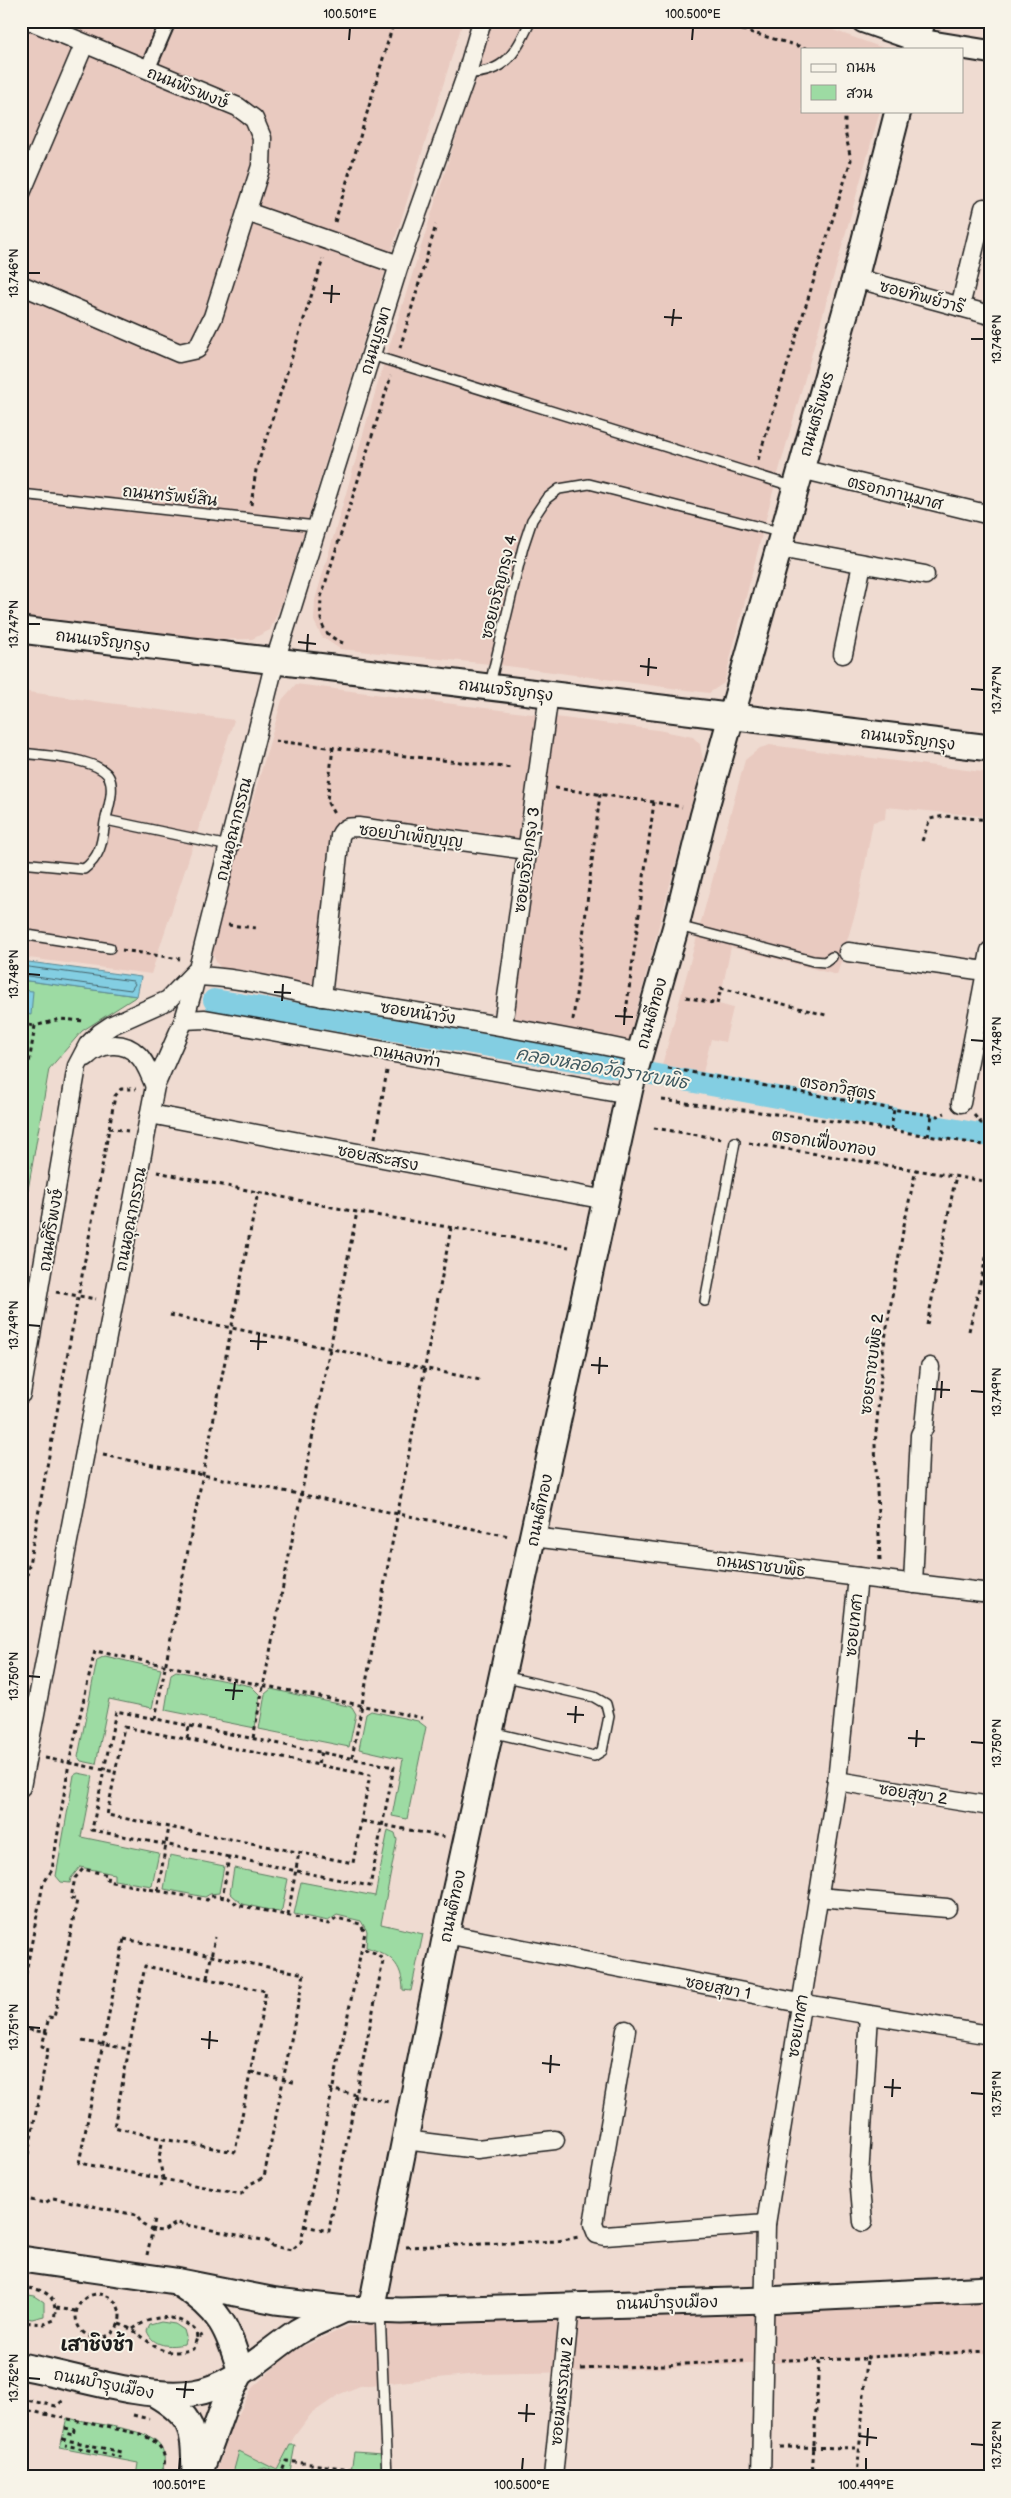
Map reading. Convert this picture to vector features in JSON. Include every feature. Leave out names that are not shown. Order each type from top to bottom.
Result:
[{"type":"main road","name":"ถนนตรีเพชร","points":[[732,716],[854,278],[898,112]]},
{"type":"main road","name":"ถนนเจริญกรุง","points":[[21,630],[990,748]]},
{"type":"main road","name":"ถนนตีทอง","points":[[376,2310],[405,2140],[446,1934],[502,1676],[521,1537],[606,1200],[630,1092],[676,926],[703,817],[732,716]]},
{"type":"main road","name":"ถนนบำรุงเมือง","points":[[21,2259],[175,2281],[276,2301],[345,2309],[376,2310],[765,2300],[990,2289]]},
{"type":"main road","points":[[175,2281],[202,2298],[217,2314],[228,2331],[241,2372],[224,2406],[197,2477]]},
{"type":"main road","name":"ถนนบำรุงเมือง","points":[[22,2365],[154,2394],[194,2393],[217,2385],[241,2372],[298,2332],[345,2309]]},
{"type":"main road","points":[[154,2394],[177,2407],[189,2424],[197,2477]]},
{"type":"street","name":"ถนนพีรพงษ์","points":[[21,285],[179,353],[197,349],[213,318],[261,166],[262,138],[254,119],[238,107],[84,45],[31,21]]},
{"type":"street","points":[[147,70],[168,21]]},
{"type":"street","name":"ถนนบูรพา","points":[[275,661],[399,265],[467,73],[482,21]]},
{"type":"street","points":[[863,21],[918,37],[990,52]]},
{"type":"street","points":[[21,193],[84,45]]},
{"type":"street","points":[[960,307],[984,208]]},
{"type":"street","points":[[247,212],[399,265]]},
{"type":"street","name":"ซอยทิพย์วารี","points":[[854,278],[990,315]]},
{"type":"street","name":"ตรอกภานุมาศ","points":[[798,478],[990,516]]},
{"type":"street","points":[[781,540],[862,564],[925,575]]},
{"type":"street","points":[[843,654],[862,564]]},
{"type":"street","name":"ถนนอุณากรรณ","points":[[21,1787],[150,1114],[148,1087],[184,1020],[275,661]]},
{"type":"street","name":"ซอยเจริญกรุง 3","points":[[503,1026],[549,694]]},
{"type":"street","name":"ซอยบำเพ็ญบุญ","points":[[322,997],[342,831],[348,827],[358,827],[527,850]]},
{"type":"street","points":[[961,1103],[990,951]]},
{"type":"street","points":[[840,954],[985,971]]},
{"type":"street","name":"ซอยหน้าวัง","points":[[198,969],[222,976],[322,997],[503,1026],[639,1058]]},
{"type":"street","name":"ถนนศิริพงษ์","points":[[21,1394],[77,1066],[88,1045],[112,1025],[168,1000],[183,987],[198,969]]},
{"type":"street","name":"ถนนลงท่า","points":[[184,1020],[205,1019],[630,1092]]},
{"type":"street","points":[[77,1066],[94,1049],[105,1045],[129,1048],[140,1056],[148,1087]]},
{"type":"street","name":"ซอยสระสรง","points":[[150,1114],[606,1200]]},
{"type":"street","points":[[913,1584],[920,1434],[924,1427],[930,1367]]},
{"type":"street","name":"ถนนราชบพิธ","points":[[521,1537],[990,1594]]},
{"type":"street","name":"ซอยเทศา","points":[[761,2477],[766,2224],[836,1781],[858,1577]]},
{"type":"street","name":"ซอยสุขา 2","points":[[836,1781],[990,1806]]},
{"type":"street","points":[[818,1897],[947,1908]]},
{"type":"street","name":"ซอยสุขา 1","points":[[446,1934],[800,2003],[990,2036]]},
{"type":"street","points":[[863,2222],[859,2177],[869,2015]]},
{"type":"street","points":[[626,2030],[592,2224],[597,2234],[605,2236],[766,2224]]},
{"type":"street","points":[[405,2140],[477,2149],[555,2140]]},
{"type":"street","name":"ซอยมหรรณพ 2","points":[[552,2477],[570,2305]]},
{"type":"lane","points":[[467,73],[480,72],[501,65],[516,53],[530,22]]},
{"type":"lane","points":[[370,355],[754,473],[798,478]]},
{"type":"lane","name":"ซอยเจริญกรุง 4","points":[[489,687],[527,531],[546,499],[559,489],[589,484],[781,540]]},
{"type":"lane","name":"ถนนทรัพย์สิน","points":[[21,494],[316,526]]},
{"type":"lane","points":[[21,753],[65,758],[102,770],[108,776],[111,787],[99,854],[84,868],[21,863]]},
{"type":"lane","points":[[106,820],[229,846]]},
{"type":"lane","points":[[676,926],[813,961],[824,962],[840,954]]},
{"type":"lane","points":[[21,934],[110,948]]},
{"type":"lane","points":[[705,1301],[736,1142]]},
{"type":"lane","points":[[490,1732],[594,1756],[602,1751],[609,1716],[606,1704],[594,1697],[502,1676]]},
{"type":"lane","points":[[376,2310],[388,2477]]},
{"type":"path","points":[[249,519],[256,470],[329,241],[394,21]]},
{"type":"path","points":[[711,21],[806,48]]},
{"type":"path","points":[[754,473],[851,160],[845,131],[845,112]]},
{"type":"path","points":[[275,741],[512,768]]},
{"type":"path","points":[[333,747],[327,801],[342,831]]},
{"type":"path","points":[[553,788],[683,807]]},
{"type":"path","points":[[573,1022],[600,794]]},
{"type":"path","points":[[625,1019],[654,802]]},
{"type":"path","points":[[922,841],[930,819],[944,816],[990,820]]},
{"type":"path","points":[[224,924],[257,928]]},
{"type":"path","points":[[110,948],[198,969]]},
{"type":"path","points":[[686,997],[717,1004],[721,988],[826,1015]]},
{"type":"path","points":[[21,1024],[35,1026],[60,1019],[112,1025]]},
{"type":"path","points":[[21,1075],[29,1063],[35,1026]]},
{"type":"path","points":[[373,1144],[389,1063]]},
{"type":"path","name":"ตรอกวิสูตร","points":[[668,1068],[932,1117]]},
{"type":"path","points":[[21,1608],[115,1096],[121,1089],[148,1087]]},
{"type":"path","points":[[662,1100],[891,1130],[990,1146]]},
{"type":"path","points":[[928,1136],[932,1117],[942,1114],[951,1105],[961,1103],[970,1107],[977,1120],[990,1124]]},
{"type":"path","points":[[891,1130],[895,1111]]},
{"type":"path","points":[[109,1128],[136,1132]]},
{"type":"path","name":"ตรอกเฟื่องทอง","points":[[654,1128],[956,1175],[990,1182]]},
{"type":"path","name":"ซอยราชบพิธ 2","points":[[880,1565],[875,1445],[882,1360],[904,1225],[916,1169]]},
{"type":"path","points":[[157,1172],[357,1212],[569,1248]]},
{"type":"path","points":[[928,1325],[956,1175]]},
{"type":"path","points":[[156,1719],[258,1192]]},
{"type":"path","points":[[252,1738],[357,1212]]},
{"type":"path","points":[[352,1758],[452,1228]]},
{"type":"path","points":[[969,1331],[990,1241]]},
{"type":"path","points":[[52,1291],[104,1300]]},
{"type":"path","points":[[170,1315],[480,1380]]},
{"type":"path","points":[[99,1454],[521,1537]]},
{"type":"path","points":[[21,1998],[43,1884],[52,1870],[69,1763],[95,1650],[423,1718]]},
{"type":"path","points":[[116,1711],[189,1726],[394,1767],[370,1886],[92,1830],[116,1711]]},
{"type":"path","points":[[187,1739],[189,1726]]},
{"type":"path","points":[[124,1727],[318,1764],[370,1775],[353,1863],[107,1815],[124,1727]]},
{"type":"path","points":[[318,1764],[320,1752]]},
{"type":"path","points":[[41,1757],[115,1772]]},
{"type":"path","points":[[362,1821],[448,1837]]},
{"type":"path","points":[[158,1890],[170,1827]]},
{"type":"path","points":[[288,1915],[300,1852]]},
{"type":"path","points":[[222,1898],[230,1857]]},
{"type":"path","points":[[21,2164],[26,2165],[48,2048],[42,2046],[48,2016],[54,2018],[77,1900],[70,1898],[75,1878],[83,1870],[108,1875],[107,1881],[207,1900],[210,1896],[232,1899],[237,1905],[330,1924],[337,1918],[360,1924],[365,1932],[330,2089],[301,2242],[292,2250],[272,2246],[268,2241],[177,2223],[163,2230],[152,2230],[143,2225],[136,2215],[53,2198],[45,2203],[21,2198]]},
{"type":"path","points":[[207,1978],[215,1937]]},
{"type":"path","points":[[124,1939],[304,1974],[264,2177],[250,2184],[241,2194],[80,2163],[103,2045],[124,1939]]},
{"type":"path","points":[[304,2226],[329,2231],[383,1961],[378,1954],[361,1948]]},
{"type":"path","points":[[145,1966],[266,1991],[235,2152],[163,2139],[114,2127],[129,2049],[145,1966]]},
{"type":"path","points":[[21,2028],[46,2033]]},
{"type":"path","points":[[82,2041],[129,2049]]},
{"type":"path","points":[[251,2072],[297,2083]]},
{"type":"path","points":[[330,2089],[394,2103]]},
{"type":"path","points":[[162,2187],[163,2179],[160,2157],[163,2139]]},
{"type":"path","points":[[147,2258],[155,2219]]},
{"type":"path","points":[[405,2248],[558,2241],[597,2234]]},
{"type":"path","points":[[21,2288],[38,2290],[47,2294],[53,2300],[56,2308],[54,2320],[45,2324],[21,2322]]},
{"type":"path","points":[[97,2293],[104,2294],[116,2302],[120,2309],[119,2324],[109,2335],[95,2338],[82,2331],[77,2325],[76,2311],[83,2298],[97,2293]]},
{"type":"path","points":[[56,2308],[76,2311]]},
{"type":"path","points":[[119,2324],[133,2329],[155,2349],[168,2352],[182,2352],[193,2349],[197,2338],[196,2331],[188,2323],[162,2316],[144,2322],[133,2329]]},
{"type":"path","points":[[197,2338],[206,2334]]},
{"type":"path","points":[[867,2360],[868,2357],[990,2351]]},
{"type":"path","points":[[812,2477],[819,2360]]},
{"type":"path","points":[[21,2399],[56,2406],[63,2400],[73,2402]]},
{"type":"path","points":[[21,2409],[140,2434],[154,2439],[164,2452],[165,2466],[160,2477]]},
{"type":"path","points":[[131,2415],[150,2419]]},
{"type":"path","points":[[62,2439],[121,2452],[120,2457],[65,2445]]},
{"type":"path","points":[[762,2447],[860,2448]]},
{"type":"path","points":[[256,2477],[268,2472],[279,2477],[286,2461],[367,2471]]},
{"type":"path","points":[[355,2470],[355,2477]]},
{"type":"shaded area","points":[[21,21],[463,21],[282,602],[270,630],[252,639],[211,640],[21,616]]},
{"type":"shaded area","points":[[493,21],[808,21],[883,48],[801,48],[801,112],[880,112],[771,499],[724,683],[709,693],[500,665],[340,649],[322,637],[314,621],[315,600],[382,369]]},
{"type":"shaded area","points":[[296,684],[658,730],[693,737],[700,744],[703,760],[627,1046],[514,1024],[533,847],[343,825],[316,988],[224,972],[216,962],[210,946],[282,700]]},
{"type":"shaded area","points":[[21,691],[234,720],[151,974],[21,957]]},
{"type":"shaded area","points":[[770,745],[990,773],[990,817],[886,807],[885,819],[873,822],[857,907],[837,975],[731,947],[719,1004],[733,1008],[725,1042],[711,1039],[701,1081],[661,1069],[745,760],[760,748]]},
{"type":"shaded area","points":[[990,2299],[990,2353],[577,2372],[477,2374],[360,2386],[340,2394],[311,2414],[294,2437],[277,2470],[239,2452],[232,2477],[215,2477],[230,2431],[252,2388],[291,2352],[349,2326],[421,2321]]},
{"type":"green space","points":[[21,980],[137,996],[82,1031],[49,1069],[21,1230]]},
{"type":"green space","points":[[105,1656],[161,1669],[152,1708],[109,1699],[96,1764],[81,1761],[78,1757],[97,1660]]},
{"type":"green space","points":[[176,1671],[251,1686],[260,1695],[255,1728],[165,1710],[171,1674]]},
{"type":"green space","points":[[271,1689],[352,1707],[356,1714],[349,1747],[259,1729],[265,1694]]},
{"type":"green space","points":[[371,1711],[418,1721],[426,1727],[407,1819],[392,1816],[403,1759],[359,1749],[366,1714]]},
{"type":"green space","points":[[78,1773],[93,1776],[81,1837],[159,1853],[152,1886],[114,1880],[114,1874],[80,1867],[71,1878],[70,1883],[61,1882],[56,1876],[74,1775]]},
{"type":"green space","points":[[388,1830],[395,1833],[397,1840],[381,1924],[423,1934],[411,1991],[403,1990],[400,1973],[394,1961],[382,1953],[366,1947],[367,1931],[361,1921],[337,1915],[328,1921],[294,1914],[301,1882],[375,1896]]},
{"type":"green space","points":[[170,1855],[224,1866],[219,1893],[210,1894],[205,1897],[164,1889]]},
{"type":"green space","points":[[234,1868],[288,1879],[282,1909],[279,1912],[242,1904],[230,1893]]},
{"type":"green space","points":[[21,2294],[35,2296],[44,2302],[44,2316],[32,2319],[21,2317]]},
{"type":"green space","points":[[161,2322],[175,2324],[184,2330],[186,2337],[184,2344],[162,2345],[153,2340],[147,2331],[150,2325]]},
{"type":"green space","points":[[67,2418],[125,2429],[154,2439],[161,2447],[164,2456],[160,2477],[136,2477],[138,2463],[60,2448]]},
{"type":"green space","points":[[290,2445],[295,2445],[289,2477],[265,2468],[258,2470],[253,2477],[232,2477],[239,2451],[277,2470]]},
{"type":"green space","points":[[354,2452],[383,2454],[384,2477],[350,2477]]},
{"type":"water","points":[[21,961],[141,977],[137,996],[21,980]]},
{"type":"water","points":[[21,990],[33,991],[31,1015],[21,1013]]},
{"type":"waterway","name":"คลองหลอดวัดราชบพิธ","points":[[214,1000],[597,1064],[990,1136]]},
{"type":"district","name":"เสาชิงช้า","points":[[97,2344]]}]
